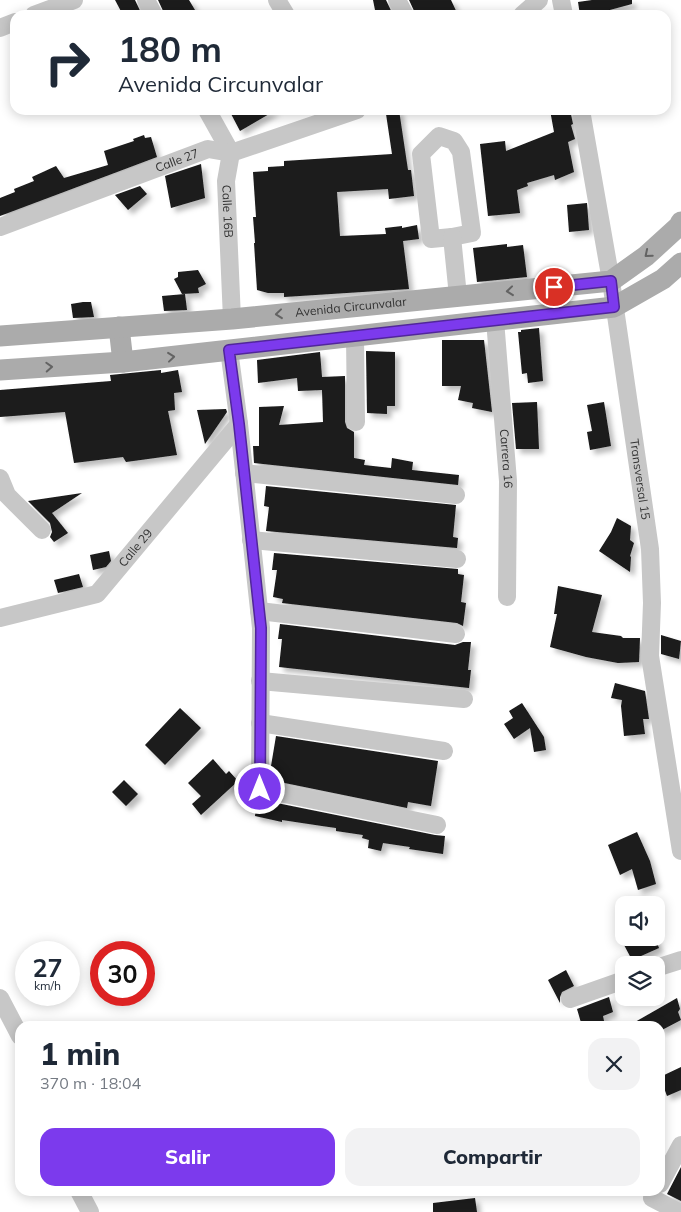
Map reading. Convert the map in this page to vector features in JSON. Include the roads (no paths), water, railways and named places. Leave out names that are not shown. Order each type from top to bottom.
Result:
[{"type":"main road","name":"Avenida Circunvalar","points":[[0,336],[232,319],[611,281],[646,256],[681,222]]},
{"type":"main road","points":[[0,370],[123,362],[614,307],[663,279],[681,262]]},
{"type":"main road","points":[[119,327],[123,362]]},
{"type":"street","points":[[47,10],[74,0]]},
{"type":"street","points":[[528,10],[539,0]]},
{"type":"street","points":[[210,115],[231,153]]},
{"type":"street","name":"Calle 27","points":[[0,227],[208,149],[231,153],[339,115]]},
{"type":"street","name":"Transversal 15","points":[[582,115],[611,281],[650,549],[652,603],[650,656],[681,851]]},
{"type":"street","points":[[439,136],[454,141],[461,152],[463,161],[472,233],[452,237],[431,239],[421,154],[439,136]]},
{"type":"street","name":"Calle 16B","points":[[231,153],[226,181],[232,319]]},
{"type":"street","points":[[452,237],[458,296]]},
{"type":"street","name":"Carrera 16","points":[[495,320],[508,481],[507,597]]},
{"type":"street","points":[[355,336],[356,422]]},
{"type":"street","points":[[229,350],[261,628],[260,789],[437,825]]},
{"type":"street","name":"Calle 29","points":[[0,618],[97,594],[239,424]]},
{"type":"street","points":[[244,473],[456,495]]},
{"type":"street","points":[[0,478],[7,495],[42,530]]},
{"type":"street","points":[[251,540],[456,559]]},
{"type":"street","points":[[259,611],[456,634]]},
{"type":"street","points":[[260,681],[464,699]]},
{"type":"street","points":[[260,723],[444,751]]},
{"type":"street","points":[[665,965],[681,960]]},
{"type":"street","points":[[570,999],[615,983]]},
{"type":"street","points":[[0,998],[15,1026]]},
{"type":"street","points":[[665,1174],[681,1145]]},
{"type":"street","points":[[82,1196],[90,1212]]},
{"type":"street","points":[[653,1196],[679,1212]]}]
